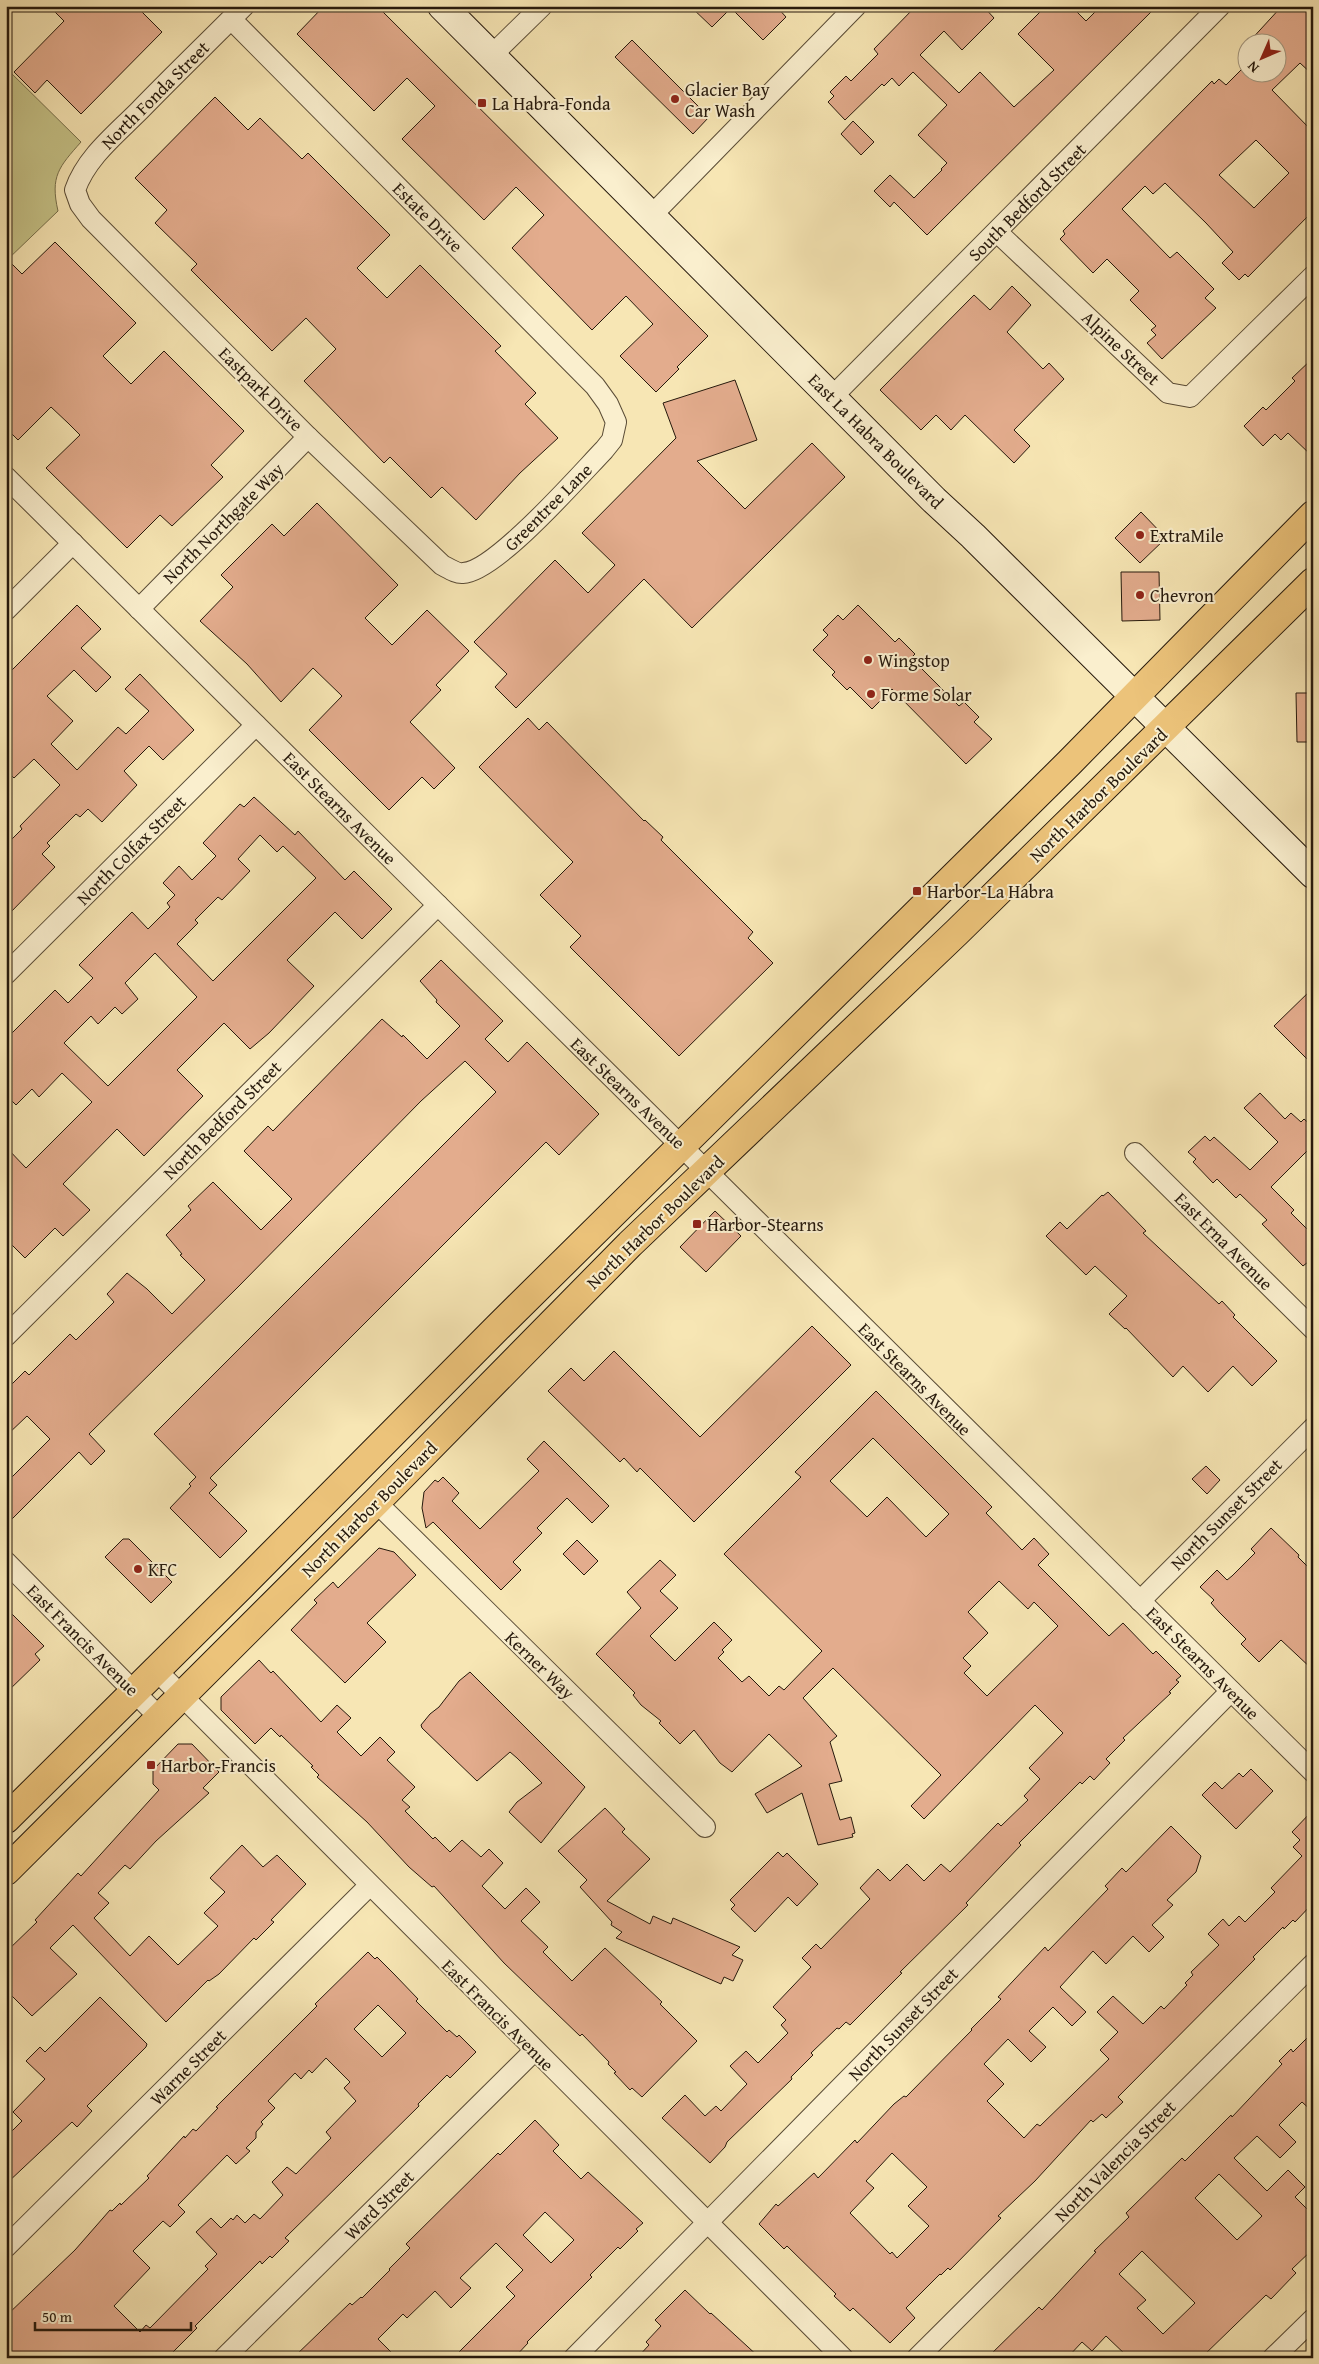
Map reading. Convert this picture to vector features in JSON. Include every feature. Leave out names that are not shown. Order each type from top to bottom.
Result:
[{"type":"main road","name":"East La Habra Boulevard","points":[[442,6],[934,500],[973,536],[1313,874]]},
{"type":"main road","name":"North Harbor Boulevard","points":[[6,1818],[1013,819],[1313,515]]},
{"type":"main road","name":"North Harbor Boulevard","points":[[6,1871],[182,1697],[589,1286],[1166,728],[1313,582]]},
{"type":"street","points":[[491,56],[542,6]]},
{"type":"street","points":[[651,216],[856,6]]},
{"type":"street","name":"South Bedford Street","points":[[832,397],[1220,6]]},
{"type":"street","name":"North Fonda Street","points":[[75,190],[80,176],[98,153],[238,13]]},
{"type":"street","name":"Estate Drive","points":[[238,13],[595,386],[608,404],[616,422]]},
{"type":"street","name":"Eastpark Drive","points":[[75,190],[80,204],[92,219],[308,437],[442,565],[462,574]]},
{"type":"street","name":"Alpine Street","points":[[997,232],[1168,393],[1190,397],[1313,276]]},
{"type":"street","name":"Greentree Lane","points":[[462,574],[480,569],[501,555],[604,450],[612,440],[616,422]]},
{"type":"street","name":"North Northgate Way","points":[[139,609],[308,437]]},
{"type":"street","name":"East Stearns Avenue","points":[[6,477],[1313,1772]]},
{"type":"street","points":[[6,610],[73,543]]},
{"type":"street","name":"North Colfax Street","points":[[6,974],[256,725]]},
{"type":"street","name":"North Bedford Street","points":[[6,1336],[438,905]]},
{"type":"street","name":"East Erna Avenue","points":[[1135,1152],[1313,1329]]},
{"type":"street","name":"North Sunset Street","points":[[1140,1601],[1313,1428]]},
{"type":"street","name":"Kerner Way","points":[[376,1502],[705,1827]]},
{"type":"street","name":"East Francis Avenue","points":[[6,1562],[160,1718]]},
{"type":"street","name":"East Francis Avenue","points":[[156,1670],[534,2051],[843,2358]]},
{"type":"street","name":"North Sunset Street","points":[[574,2358],[1230,1691]]},
{"type":"street","name":"Warne Street","points":[[6,2247],[370,1886]]},
{"type":"street","name":"North Valencia Street","points":[[917,2358],[1313,1964]]},
{"type":"street","name":"Ward Street","points":[[224,2358],[534,2051]]},
{"type":"street","points":[[1273,2358],[1313,2319]]},
{"type":"shaded area","points":[[7,69],[81,142],[67,158],[58,173],[55,189],[58,211],[6,261]]},
{"type":"building","points":[[49,6],[136,6],[162,32],[81,114],[47,80],[35,93],[14,72],[64,21]]},
{"type":"building","points":[[324,6],[377,6],[708,336],[677,367],[679,369],[656,392],[620,356],[653,324],[626,296],[592,330],[512,248],[544,215],[516,187],[484,220],[402,139],[435,106],[407,78],[374,111],[297,34]]},
{"type":"building","points":[[690,6],[776,6],[786,17],[763,40],[731,8],[712,27]]},
{"type":"building","points":[[916,6],[983,6],[994,18],[962,50],[944,31],[920,55],[959,93],[980,72],[1014,107],[1054,70],[1018,34],[1046,6],[1071,6],[1086,21],[1101,6],[1157,6],[927,235],[894,202],[890,207],[874,191],[890,175],[914,198],[942,170],[947,163],[918,135],[947,105],[913,72],[899,86],[892,78],[884,86],[882,84],[845,120],[828,102],[834,96],[830,92],[846,76],[851,81],[878,54],[874,49]]},
{"type":"building","points":[[1282,6],[1313,6],[1313,75],[1300,63],[1286,76],[1286,32],[1258,32]]},
{"type":"building","name":"Glacier Bay Car Wash","points":[[632,40],[709,117],[693,134],[615,57]]},
{"type":"building","points":[[1236,75],[1236,82],[1280,82],[1272,90],[1313,132],[1313,211],[1248,277],[1245,274],[1239,280],[1222,263],[1233,252],[1206,223],[1165,183],[1153,194],[1145,186],[1122,209],[1170,258],[1177,252],[1214,289],[1205,298],[1216,308],[1162,359],[1147,343],[1156,335],[1151,330],[1156,326],[1130,300],[1139,291],[1107,259],[1093,273],[1060,239],[1065,234],[1063,231],[1212,81],[1214,84],[1219,79],[1226,85]],"holes":[[[1256,140],[1289,173],[1254,208],[1219,175]]]},
{"type":"building","points":[[215,97],[248,130],[260,118],[302,159],[308,153],[390,235],[357,268],[387,298],[420,265],[501,346],[495,351],[536,393],[525,404],[558,438],[520,473],[476,520],[442,487],[431,498],[390,457],[384,463],[304,381],[336,349],[306,318],[272,351],[191,270],[197,264],[155,223],[167,210],[135,178]]},
{"type":"building","points":[[853,121],[874,142],[861,155],[841,134]]},
{"type":"building","points":[[55,242],[136,323],[103,356],[131,384],[164,351],[244,431],[211,465],[223,477],[172,526],[160,515],[127,548],[46,468],[80,435],[68,423],[51,407],[18,440],[6,428],[6,258],[22,274]]},
{"type":"building","points":[[1012,286],[1031,305],[1007,332],[1043,369],[1049,363],[1064,379],[1014,430],[1030,446],[1014,463],[965,415],[951,430],[936,415],[921,430],[880,390],[974,295],[990,310]]},
{"type":"building","points":[[1313,358],[1313,457],[1288,433],[1281,440],[1275,434],[1263,446],[1244,426],[1263,407],[1266,410],[1295,381],[1292,378]]},
{"type":"building","points":[[735,380],[757,440],[697,461],[745,509],[812,443],[845,477],[692,628],[644,579],[516,708],[495,687],[507,674],[474,642],[555,560],[588,593],[615,565],[582,533],[676,438],[663,403]]},
{"type":"building","points":[[317,503],[398,585],[365,618],[392,645],[427,610],[469,651],[436,685],[441,690],[410,722],[455,768],[434,789],[422,777],[389,810],[309,730],[342,696],[313,668],[281,702],[247,664],[200,621],[233,587],[221,575],[272,524],[284,536]]},
{"type":"building","points":[[1141,512],[1166,538],[1140,563],[1115,538]]},
{"type":"building","points":[[1121,572],[1159,572],[1160,620],[1122,621]]},
{"type":"building","points":[[77,605],[101,629],[81,648],[111,677],[96,692],[74,670],[47,696],[73,721],[51,744],[77,770],[118,727],[126,734],[149,711],[125,689],[140,674],[194,730],[163,760],[149,746],[124,771],[137,785],[102,822],[88,809],[80,817],[76,814],[47,843],[50,846],[42,854],[55,867],[6,917],[6,845],[22,829],[20,826],[60,785],[34,759],[14,778],[6,770],[6,676]]},
{"type":"building","points":[[858,605],[895,642],[899,638],[915,654],[911,658],[959,706],[964,702],[979,717],[974,722],[992,739],[966,764],[892,689],[872,709],[850,687],[847,690],[832,675],[835,672],[813,650],[828,635],[823,630],[838,615],[843,620]]},
{"type":"building","points":[[1296,693],[1313,693],[1313,742],[1297,742]]},
{"type":"building","points":[[528,718],[539,730],[547,722],[644,821],[663,837],[661,840],[753,932],[748,938],[773,963],[679,1056],[570,947],[581,936],[540,895],[573,862],[479,767]]},
{"type":"building","points":[[254,797],[295,835],[298,831],[345,880],[354,871],[392,909],[362,939],[335,912],[287,960],[314,986],[269,1033],[250,1049],[224,1023],[177,1070],[203,1096],[144,1156],[117,1129],[63,1184],[90,1210],[63,1236],[55,1228],[25,1258],[6,1239],[6,1147],[26,1168],[92,1102],[62,1073],[39,1097],[32,1089],[16,1105],[6,1095],[6,1039],[55,990],[68,1003],[93,978],[79,965],[132,912],[148,929],[170,907],[167,903],[175,895],[163,883],[179,866],[192,880],[216,856],[203,843],[240,804],[244,807]],"holes":[[[260,835],[277,852],[283,846],[316,878],[213,981],[177,944],[198,923],[195,920],[218,897],[222,900],[250,871],[238,859]],[[155,953],[197,997],[108,1086],[64,1043],[91,1016],[98,1024],[115,1007],[122,1014],[138,999],[125,983]]]},
{"type":"building","points":[[441,960],[503,1021],[485,1039],[508,1062],[527,1042],[599,1114],[559,1155],[546,1142],[210,1478],[217,1485],[209,1493],[247,1531],[220,1558],[170,1508],[191,1486],[189,1484],[196,1477],[154,1434],[496,1092],[465,1061],[421,1101],[238,1287],[89,1434],[105,1451],[91,1465],[79,1452],[6,1525],[6,1483],[50,1439],[27,1416],[6,1436],[6,1390],[25,1371],[29,1375],[70,1334],[76,1340],[114,1302],[107,1294],[127,1273],[147,1289],[172,1314],[205,1280],[180,1255],[182,1254],[166,1235],[191,1210],[188,1206],[213,1182],[261,1230],[292,1199],[244,1151],[268,1126],[273,1131],[382,1019],[402,1037],[403,1035],[427,1059],[460,1026],[436,1002],[437,1000],[420,981]]},
{"type":"building","points":[[1313,988],[1313,1065],[1274,1026]]},
{"type":"building","points":[[1260,1093],[1285,1119],[1291,1113],[1301,1122],[1304,1119],[1313,1127],[1313,1145],[1271,1187],[1294,1210],[1291,1213],[1313,1235],[1313,1258],[1303,1266],[1262,1224],[1267,1220],[1240,1194],[1236,1198],[1217,1179],[1213,1183],[1193,1162],[1196,1159],[1188,1152],[1205,1136],[1210,1141],[1214,1137],[1250,1170],[1278,1142],[1244,1108]]},
{"type":"building","points":[[1108,1192],[1146,1231],[1143,1233],[1219,1304],[1222,1301],[1235,1315],[1233,1317],[1277,1361],[1252,1386],[1233,1366],[1208,1392],[1183,1366],[1173,1377],[1126,1328],[1109,1314],[1127,1296],[1095,1266],[1086,1275],[1046,1236],[1060,1222],[1067,1229],[1102,1195]]},
{"type":"building","points":[[715,1211],[741,1236],[706,1272],[680,1247]]},
{"type":"building","points":[[812,1326],[851,1365],[694,1522],[640,1468],[637,1472],[624,1458],[620,1462],[548,1391],[571,1368],[584,1381],[614,1351],[700,1437]]},
{"type":"building","points":[[876,1391],[992,1507],[986,1513],[1022,1550],[1034,1538],[1049,1554],[1038,1565],[1109,1636],[1123,1623],[1153,1654],[1156,1651],[1181,1676],[1176,1680],[1179,1682],[1169,1692],[1171,1693],[1123,1738],[1125,1740],[1106,1759],[1110,1763],[1094,1780],[1090,1776],[1082,1784],[1080,1782],[1019,1843],[1021,1845],[966,1903],[968,1905],[900,1972],[902,1973],[850,2025],[846,2022],[839,2029],[837,2028],[811,2053],[813,2055],[791,2077],[792,2079],[727,2142],[725,2147],[710,2163],[662,2118],[685,2095],[705,2116],[716,2106],[721,2111],[747,2084],[730,2066],[746,2051],[758,2063],[788,2033],[781,2025],[786,2020],[773,2007],[811,1967],[802,1958],[816,1944],[821,1949],[870,1899],[860,1888],[878,1869],[890,1881],[907,1864],[924,1881],[941,1864],[950,1872],[998,1823],[1001,1826],[1028,1800],[1024,1796],[1040,1779],[1029,1768],[1063,1733],[1035,1705],[924,1819],[911,1806],[941,1775],[833,1668],[803,1698],[837,1736],[830,1742],[842,1781],[829,1784],[840,1820],[851,1817],[855,1833],[852,1834],[853,1837],[818,1845],[802,1793],[767,1813],[755,1794],[802,1766],[769,1734],[732,1772],[720,1763],[694,1730],[680,1744],[659,1723],[661,1721],[641,1705],[633,1695],[635,1693],[596,1654],[641,1608],[627,1592],[660,1560],[676,1575],[660,1591],[678,1608],[650,1636],[675,1661],[714,1622],[732,1640],[722,1650],[724,1652],[718,1658],[742,1682],[749,1676],[769,1696],[779,1686],[784,1690],[822,1651],[724,1554],[801,1477],[795,1472]],"holes":[[[873,1438],[949,1514],[926,1537],[887,1497],[867,1517],[830,1481]],[[999,1581],[1028,1609],[1034,1602],[1058,1626],[987,1696],[964,1673],[971,1666],[963,1658],[988,1633],[968,1612]]]},
{"type":"building","points":[[544,1441],[609,1506],[592,1523],[567,1498],[537,1528],[542,1533],[513,1562],[521,1570],[501,1590],[433,1522],[426,1528],[422,1508],[424,1492],[435,1480],[438,1482],[443,1477],[459,1493],[452,1501],[480,1529],[539,1471],[527,1459]]},
{"type":"building","points":[[1206,1466],[1220,1480],[1207,1494],[1192,1479]]},
{"type":"building","points":[[1271,1528],[1299,1555],[1298,1557],[1313,1572],[1313,1670],[1281,1640],[1259,1662],[1241,1644],[1246,1639],[1211,1603],[1214,1600],[1200,1587],[1217,1570],[1227,1580],[1232,1576],[1255,1553],[1251,1549]]},
{"type":"building","points":[[123,1539],[129,1539],[172,1582],[151,1603],[105,1557]]},
{"type":"building","points":[[577,1540],[598,1561],[584,1575],[563,1554]]},
{"type":"building","points":[[379,1548],[394,1552],[416,1575],[367,1623],[386,1642],[345,1683],[291,1630],[317,1603],[314,1600],[333,1582],[338,1588]]},
{"type":"building","points":[[6,1608],[44,1646],[35,1654],[40,1660],[6,1693]]},
{"type":"building","points":[[259,1660],[271,1673],[273,1671],[321,1722],[337,1705],[351,1718],[337,1732],[361,1756],[380,1737],[395,1752],[387,1760],[415,1787],[402,1800],[410,1807],[405,1811],[433,1839],[435,1837],[450,1852],[462,1840],[481,1857],[489,1849],[503,1863],[482,1886],[505,1909],[526,1888],[540,1902],[521,1921],[548,1947],[543,1952],[572,1981],[605,1948],[662,2002],[660,2004],[697,2041],[642,2097],[632,2088],[630,2090],[614,2073],[616,2072],[608,2064],[609,2062],[582,2034],[580,2036],[504,1963],[434,1886],[432,1887],[409,1867],[367,1822],[317,1777],[319,1775],[311,1767],[313,1766],[281,1735],[280,1737],[271,1728],[255,1744],[221,1710],[221,1697]]},
{"type":"building","points":[[470,1672],[585,1787],[541,1843],[509,1812],[517,1802],[542,1783],[517,1758],[510,1752],[477,1781],[422,1728],[421,1725],[430,1714],[439,1707],[459,1681]]},
{"type":"building","points":[[178,1744],[192,1744],[219,1772],[203,1788],[209,1793],[156,1841],[130,1869],[125,1865],[98,1893],[109,1903],[94,1918],[130,1956],[149,1936],[178,1965],[218,1926],[204,1913],[225,1892],[210,1878],[242,1845],[263,1867],[277,1855],[306,1884],[271,1920],[274,1922],[256,1940],[254,1938],[219,1974],[208,1980],[166,2022],[73,1925],[50,1948],[77,1974],[32,2016],[6,1990],[6,1952],[37,1922],[35,1920],[78,1873],[81,1876],[159,1790],[153,1784],[153,1770]]},
{"type":"building","points":[[1251,1769],[1273,1791],[1236,1829],[1202,1795],[1215,1782],[1222,1789],[1239,1773],[1243,1777]]},
{"type":"building","points":[[605,1808],[625,1829],[622,1832],[650,1859],[607,1901],[650,1924],[653,1916],[671,1924],[673,1918],[740,1947],[732,1955],[743,1960],[733,1981],[724,1977],[721,1984],[616,1938],[622,1932],[611,1925],[612,1922],[580,1887],[587,1880],[558,1851]]},
{"type":"building","points":[[1313,1810],[1313,1903],[1295,1922],[1293,1920],[1284,1929],[1283,1927],[1253,1957],[1255,1959],[1118,2097],[1123,2102],[1106,2118],[1102,2114],[1093,2122],[1091,2120],[1035,2181],[998,2216],[1001,2218],[950,2270],[948,2268],[940,2274],[906,2308],[915,2318],[890,2343],[853,2308],[850,2311],[834,2296],[836,2294],[787,2246],[784,2249],[759,2224],[776,2204],[778,2206],[814,2173],[818,2178],[855,2140],[857,2143],[894,2104],[904,2096],[906,2097],[1001,1999],[998,1997],[1045,1947],[1048,1951],[1108,1889],[1105,1886],[1122,1868],[1126,1872],[1171,1826],[1201,1856],[1196,1872],[1167,1900],[1173,1905],[1152,1925],[1164,1937],[1149,1952],[1133,1936],[1106,1964],[1093,1951],[1060,1987],[1086,2012],[1072,2026],[1053,2007],[1029,2031],[1046,2047],[1031,2062],[1008,2039],[984,2064],[1004,2084],[987,2101],[1024,2138],[1037,2124],[1040,2126],[1109,2059],[1100,2050],[1118,2032],[1097,2012],[1113,1996],[1143,2024],[1161,2006],[1164,2009],[1187,1985],[1185,1983],[1193,1975],[1191,1972],[1219,1945],[1208,1934],[1223,1919],[1229,1926],[1239,1916],[1245,1922],[1275,1892],[1271,1888],[1302,1856],[1293,1847],[1300,1840],[1292,1832]],"holes":[[[892,2153],[927,2187],[908,2206],[929,2226],[897,2258],[892,2252],[890,2254],[850,2213],[874,2188],[866,2181]]]},
{"type":"building","points":[[778,1852],[783,1857],[787,1853],[818,1884],[797,1906],[788,1897],[755,1932],[731,1909],[735,1905],[730,1900]]},
{"type":"building","points":[[368,1952],[375,1959],[377,1957],[394,1974],[418,1999],[416,2001],[447,2032],[449,2030],[457,2037],[459,2035],[476,2052],[450,2078],[447,2075],[418,2104],[419,2106],[285,2238],[289,2241],[272,2258],[270,2256],[262,2264],[260,2261],[195,2326],[197,2328],[167,2358],[6,2358],[6,2316],[75,2250],[110,2210],[112,2211],[120,2203],[121,2205],[149,2178],[147,2176],[184,2136],[185,2138],[193,2129],[196,2131],[218,2108],[216,2107],[317,2006],[315,2004]],"holes":[[[378,2005],[406,2033],[382,2057],[354,2029]],[[326,2058],[350,2082],[344,2088],[356,2101],[326,2132],[331,2138],[296,2174],[287,2167],[272,2182],[283,2195],[260,2219],[254,2214],[245,2223],[237,2215],[221,2228],[211,2218],[196,2232],[217,2254],[205,2266],[208,2269],[150,2328],[146,2325],[140,2332],[114,2306],[150,2268],[133,2251],[163,2221],[170,2227],[185,2212],[178,2205],[227,2155],[236,2164],[250,2151],[246,2148],[256,2138],[256,2132],[263,2124],[261,2122],[275,2108],[268,2101],[295,2073],[301,2079],[309,2070],[312,2073]]]},
{"type":"building","points":[[100,1997],[147,2044],[146,2047],[87,2106],[92,2111],[77,2127],[72,2122],[6,2184],[6,2137],[22,2121],[13,2112],[45,2079],[26,2061],[40,2047],[45,2052]]},
{"type":"building","points":[[1313,2032],[1313,2112],[1302,2102],[1279,2125],[1296,2142],[1280,2158],[1257,2136],[1234,2158],[1267,2191],[1288,2170],[1305,2187],[1295,2197],[1313,2215],[1313,2249],[1292,2269],[1296,2273],[1271,2299],[1266,2295],[1201,2358],[1129,2358],[1106,2336],[1092,2351],[1082,2342],[1067,2358],[987,2358],[1039,2307],[1042,2310],[1096,2252],[1094,2251],[1129,2217],[1126,2213],[1182,2158],[1185,2161],[1231,2115],[1232,2117],[1282,2064],[1279,2061],[1291,2049],[1293,2052]],"holes":[[[1219,2174],[1262,2216],[1237,2240],[1195,2198]],[[1142,2251],[1195,2303],[1163,2334],[1137,2308],[1146,2300],[1119,2274]]]},
{"type":"building","points":[[535,2120],[559,2145],[553,2151],[581,2179],[588,2172],[643,2223],[636,2229],[638,2231],[620,2249],[618,2247],[590,2275],[592,2277],[527,2342],[514,2358],[453,2358],[515,2296],[506,2287],[523,2270],[496,2243],[460,2278],[471,2288],[451,2308],[435,2291],[407,2318],[403,2314],[378,2339],[397,2358],[293,2358],[350,2303],[352,2305],[362,2298],[410,2248],[406,2244],[498,2153],[500,2155]],"holes":[[[545,2212],[574,2240],[551,2263],[523,2235]]]},
{"type":"building","points":[[685,2290],[760,2358],[637,2358],[649,2345],[646,2342],[661,2326],[655,2320]]},
{"type":"place","name":"Glacier Bay Car Wash","points":[[675,99]]},
{"type":"place","name":"La Habra-Fonda","points":[[482,103]]},
{"type":"place","name":"ExtraMile","points":[[1140,535]]},
{"type":"place","name":"Chevron","points":[[1140,595]]},
{"type":"place","name":"Wingstop","points":[[868,660]]},
{"type":"place","name":"Forme Solar","points":[[871,694]]},
{"type":"place","name":"Harbor-La Habra","points":[[917,891]]},
{"type":"place","name":"Harbor-Stearns","points":[[697,1224]]},
{"type":"place","name":"KFC","points":[[138,1569]]},
{"type":"place","name":"Harbor-Francis","points":[[151,1765]]}]
